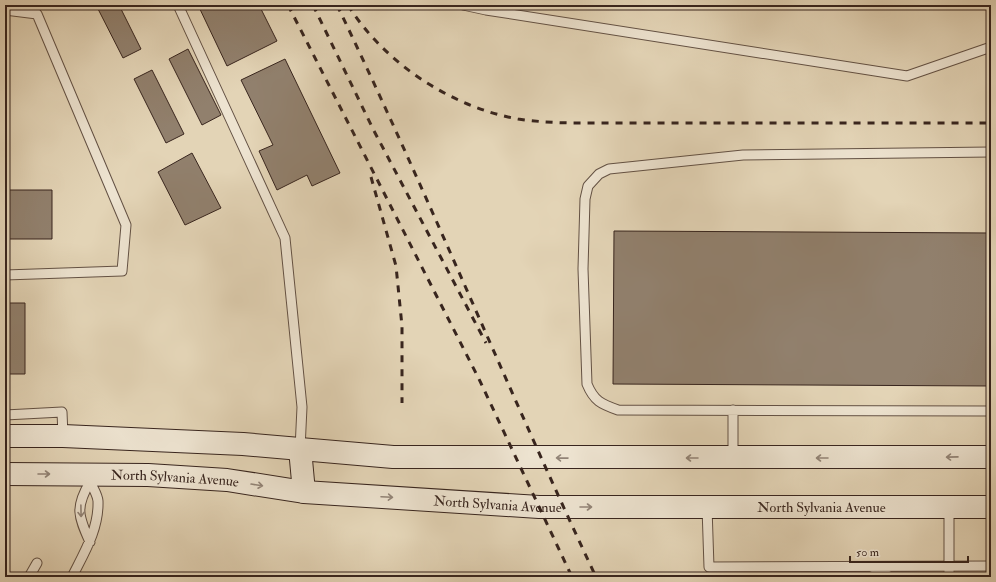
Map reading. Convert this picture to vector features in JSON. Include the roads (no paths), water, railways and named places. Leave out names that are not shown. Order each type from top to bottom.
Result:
[{"type":"main road","points":[[5,436],[63,436],[242,444],[393,457],[991,457]]},
{"type":"main road","points":[[300,449],[304,492]]},
{"type":"main road","name":"North Sylvania Avenue","points":[[5,474],[90,478],[148,475],[227,480],[304,492],[539,507],[991,507]]},
{"type":"lane","points":[[178,5],[285,238],[302,407],[300,449]]},
{"type":"lane","points":[[463,5],[486,10],[907,76],[991,46]]},
{"type":"lane","points":[[5,10],[37,14],[126,225],[122,271],[5,275]]},
{"type":"lane","points":[[991,152],[743,155],[609,169],[599,174],[588,186],[585,199],[583,269],[587,384],[592,396],[603,405],[618,410],[991,411]]},
{"type":"lane","points":[[733,410],[733,458]]},
{"type":"lane","points":[[5,415],[62,412],[63,436]]},
{"type":"lane","points":[[90,478],[80,497],[81,521],[90,542]]},
{"type":"lane","points":[[72,577],[90,542],[98,521],[98,499],[90,478]]},
{"type":"lane","points":[[707,507],[709,567],[991,566]]},
{"type":"lane","points":[[948,577],[949,507]]},
{"type":"lane","points":[[29,577],[37,563]]},
{"type":"lane","points":[[870,577],[890,566]]},
{"type":"railway","points":[[288,5],[479,379],[572,577]]},
{"type":"railway","points":[[313,5],[373,129],[486,343]]},
{"type":"railway","points":[[337,5],[371,76],[596,577]]},
{"type":"railway","points":[[348,5],[380,46],[421,79],[444,93],[468,104],[493,113],[518,119],[541,122],[571,123],[991,123]]},
{"type":"railway","points":[[371,177],[396,266],[402,326],[402,403]]}]
